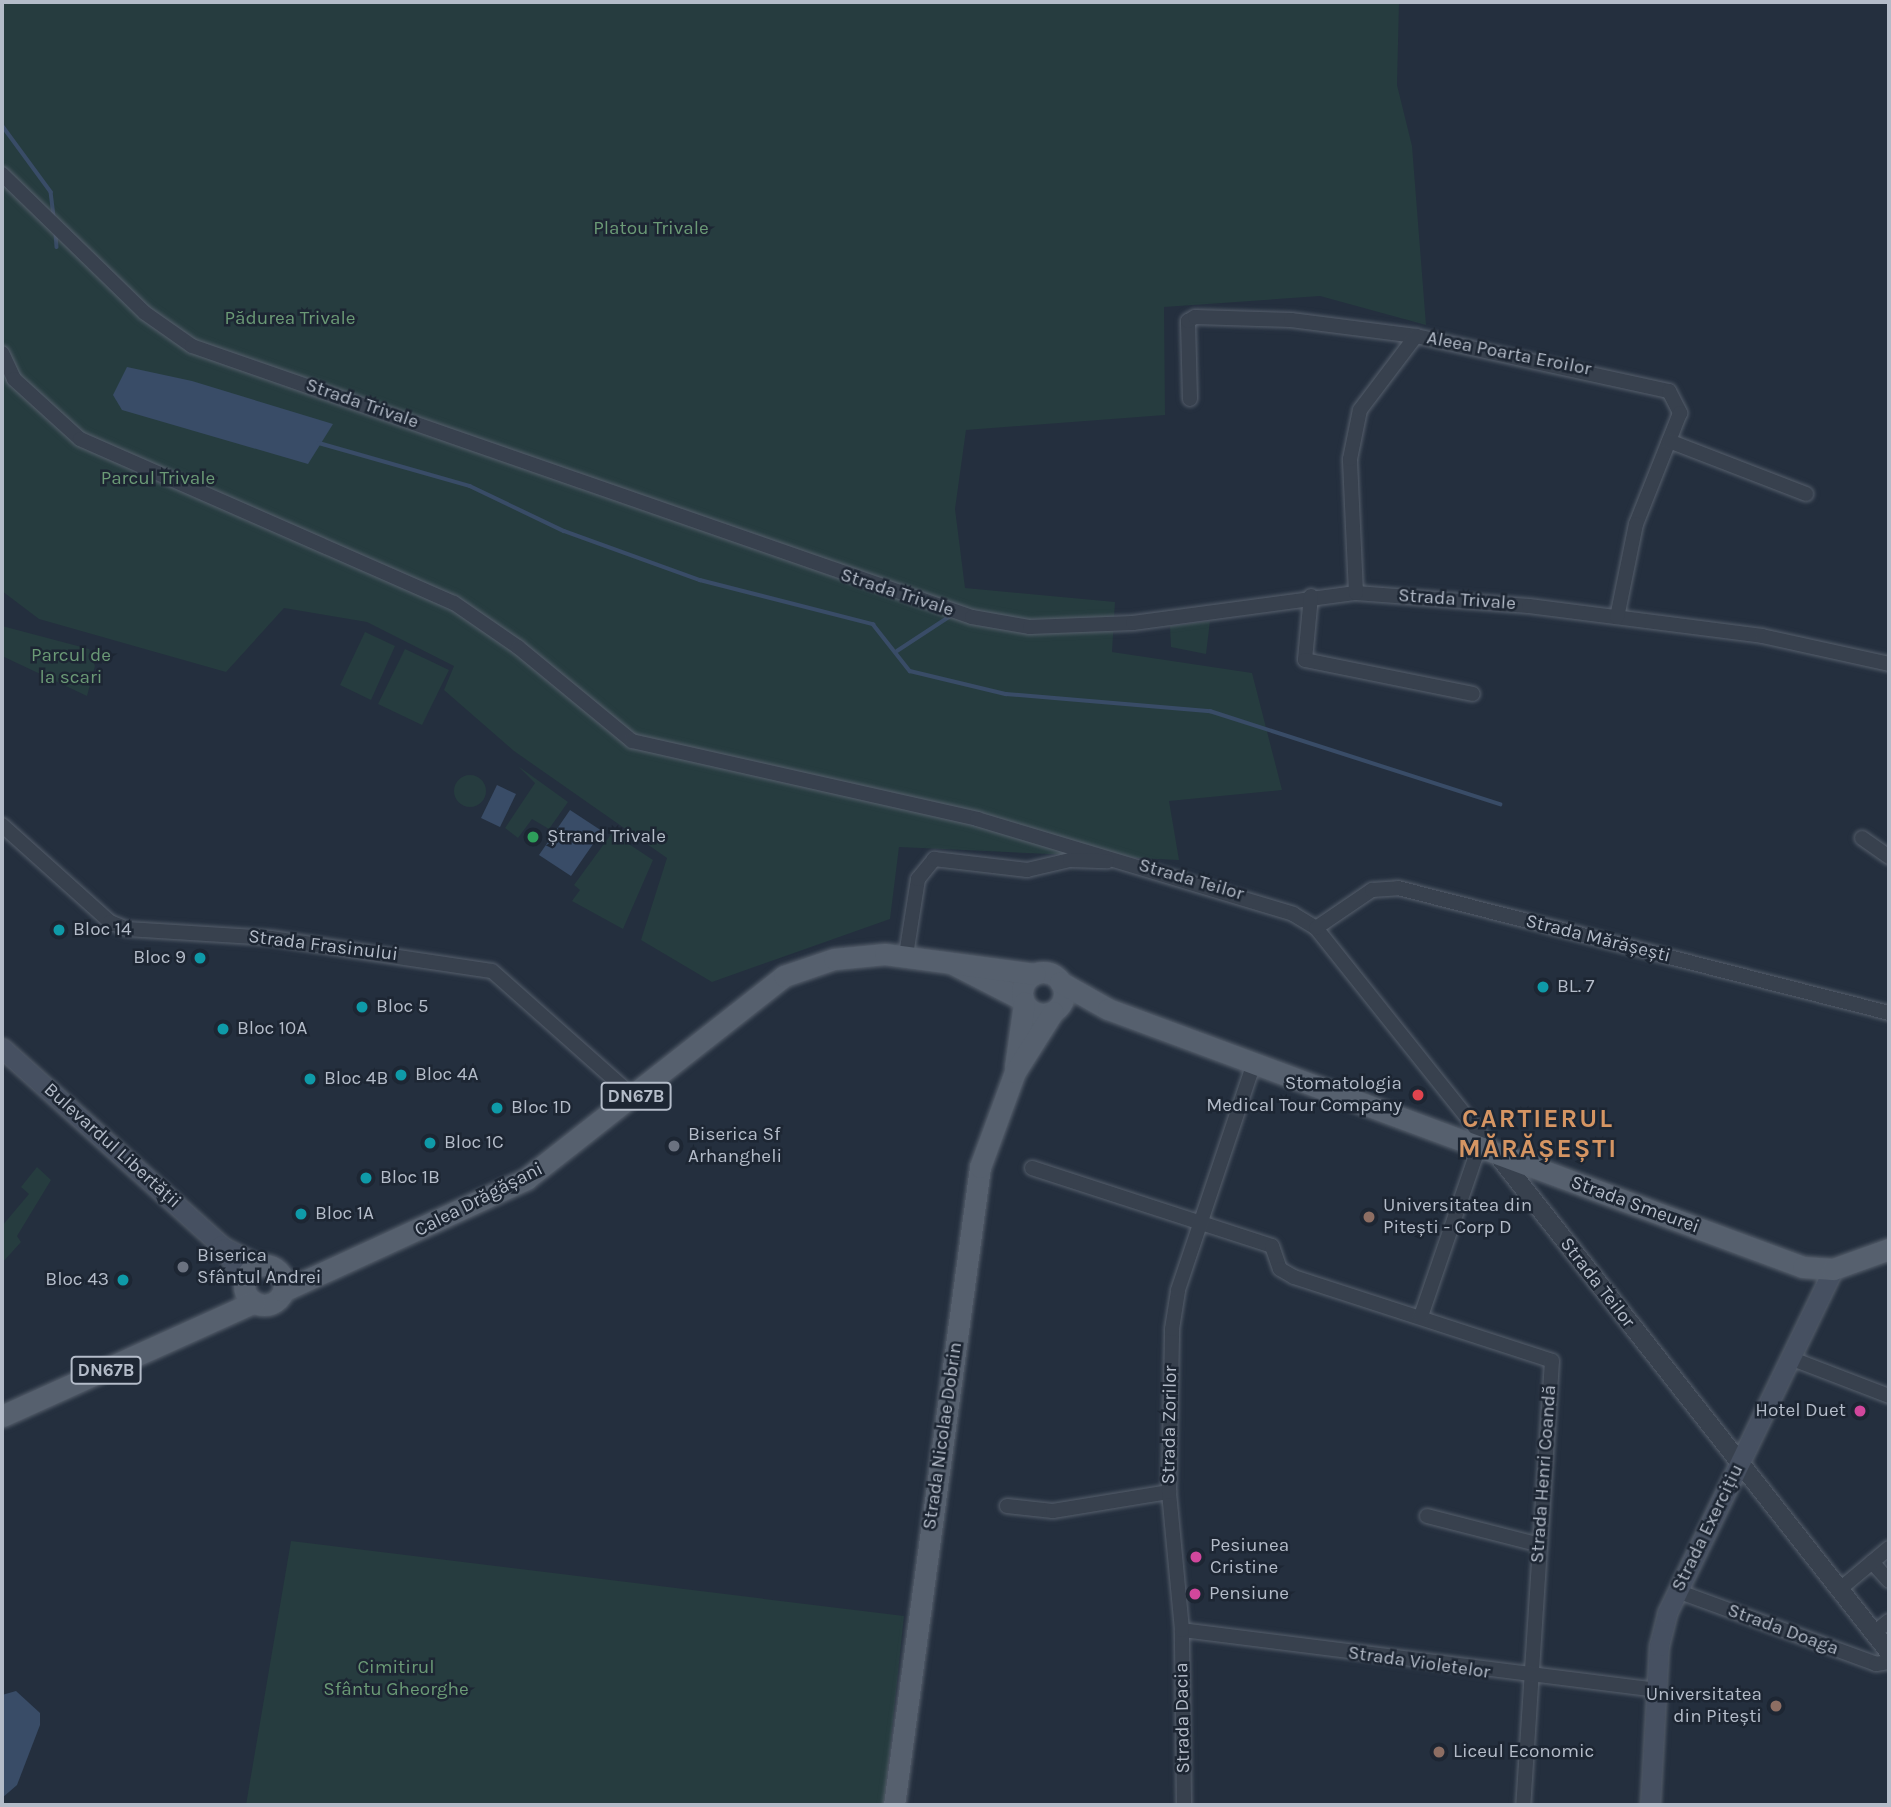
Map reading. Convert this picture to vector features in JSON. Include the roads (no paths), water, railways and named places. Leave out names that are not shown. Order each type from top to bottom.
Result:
[{"type":"main road","name":"Calea Drăgășani","points":[[251,1284],[268,1304],[282,1282],[333,1269],[526,1179],[634,1097],[739,1005],[784,976],[834,959],[906,955],[940,957],[1035,974]]},
{"type":"main road","name":"Calea Drăgășani","points":[[940,957],[1024,1002]]},
{"type":"main road","points":[[1035,974],[1060,982],[1064,994],[1054,1011],[1040,1014],[1024,1002],[1025,982],[1035,974]]},
{"type":"main road","name":"Strada Smeurei","points":[[1060,982],[1108,1009],[1772,1256],[1833,1269]]},
{"type":"main road","name":"Strada Nicolae Dobrin","points":[[894,1805],[980,1167],[1014,1072],[1024,1002]]},
{"type":"main road","name":"Strada Smeurei","points":[[1054,1011],[1108,1009]]},
{"type":"main road","name":"Strada Nicolae Dobrin","points":[[1014,1072],[1054,1011]]},
{"type":"main road","name":"Bulevardul Libertății","points":[[2,1048],[221,1245],[251,1284]]},
{"type":"main road","points":[[1833,1269],[1889,1249]]},
{"type":"main road","name":"Strada Exercițiu","points":[[1650,1805],[1662,1632],[1676,1591],[1833,1269]]},
{"type":"main road","points":[[251,1284],[282,1282]]},
{"type":"main road","name":"DN67B","points":[[2,1416],[210,1324],[251,1284]]},
{"type":"street","name":"Strada Trivale","points":[[2,174],[145,313],[192,346],[972,617],[1030,627],[1080,626],[1311,596],[1356,593],[1617,617],[1762,636],[1889,664]]},
{"type":"street","name":"Aleea Poarta Eroilor","points":[[1190,399],[1190,317],[1292,320],[1416,336],[1669,391],[1680,413],[1636,524],[1617,617]]},
{"type":"street","points":[[1356,593],[1350,459],[1360,410],[1416,336]]},
{"type":"street","name":"Strada Teilor","points":[[2,353],[14,379],[80,439],[454,604],[518,647],[632,741],[1021,831],[1276,906],[1316,928],[1487,1150],[1889,1651]]},
{"type":"street","points":[[1669,441],[1806,494]]},
{"type":"street","points":[[1311,596],[1305,660],[1473,694]]},
{"type":"street","name":"Strada Frasinului","points":[[2,825],[110,922],[128,929],[271,938],[492,971],[634,1097]]},
{"type":"street","points":[[1862,838],[1889,857]]},
{"type":"street","points":[[906,955],[918,879],[934,859],[1027,870],[1070,860],[1129,862]]},
{"type":"street","name":"Strada Mărășești","points":[[1316,928],[1372,890],[1398,888],[1889,1013]]},
{"type":"street","name":"Strada Zorilor","points":[[1182,1630],[1169,1492],[1172,1329],[1200,1222],[1254,1063]]},
{"type":"street","points":[[1421,1316],[1487,1150]]},
{"type":"street","points":[[1032,1168],[1200,1222]]},
{"type":"street","name":"Strada Henri Coandă","points":[[1200,1222],[1272,1246],[1280,1269],[1294,1277],[1421,1316],[1552,1361],[1523,1805]]},
{"type":"street","points":[[1790,1359],[1889,1396]]},
{"type":"street","points":[[1007,1506],[1053,1511],[1169,1492]]},
{"type":"street","points":[[1427,1516],[1540,1545]]},
{"type":"street","points":[[1840,1589],[1889,1548]]},
{"type":"street","points":[[1872,1562],[1889,1581]]},
{"type":"street","name":"Strada Doaga","points":[[1676,1591],[1876,1664],[1889,1662]]},
{"type":"street","points":[[1874,1633],[1889,1621]]},
{"type":"street","name":"Strada Violetelor","points":[[1182,1630],[1532,1678],[1656,1690]]},
{"type":"street","name":"Strada Dacia","points":[[1182,1630],[1184,1805]]},
{"type":"water","points":[[127,367],[192,381],[333,424],[308,464],[122,410],[113,395]]},
{"type":"water","points":[[497,785],[516,794],[500,827],[481,818]]},
{"type":"water","points":[[570,810],[602,831],[571,876],[539,855]]},
{"type":"water","points":[[16,1691],[40,1713],[40,1725],[17,1785],[2,1798],[2,1695]]},
{"type":"waterway","points":[[2,125],[51,192],[54,218]]},
{"type":"waterway","points":[[56,233],[57,247]]},
{"type":"waterway","points":[[319,443],[470,486],[564,531],[700,580],[873,624],[910,671],[1006,694],[1210,711],[1500,804]]},
{"type":"waterway","points":[[897,651],[952,615]]},
{"type":"place","name":"Ștrand Trivale","points":[[533,837]]},
{"type":"place","name":"Bloc 14","points":[[59,930]]},
{"type":"place","name":"Bloc 9","points":[[200,958]]},
{"type":"place","name":"BL. 7","points":[[1543,987]]},
{"type":"place","name":"Bloc 5","points":[[362,1007]]},
{"type":"place","name":"Bloc 10A","points":[[223,1029]]},
{"type":"place","name":"Bloc 4A","points":[[401,1075]]},
{"type":"place","name":"Bloc 4B","points":[[310,1079]]},
{"type":"place","name":"Stomatologia Medical Tour Company","points":[[1418,1095]]},
{"type":"place","name":"Bloc 1D","points":[[497,1108]]},
{"type":"place","name":"Bloc 1C","points":[[430,1143]]},
{"type":"place","name":"Biserica Sf Arhangheli","points":[[674,1146]]},
{"type":"place","name":"Bloc 1B","points":[[366,1178]]},
{"type":"place","name":"Bloc 1A","points":[[301,1214]]},
{"type":"place","name":"Universitatea din Pitești - Corp D","points":[[1369,1217]]},
{"type":"place","name":"Biserica Sfântul Andrei","points":[[183,1267]]},
{"type":"place","name":"Bloc 43","points":[[123,1280]]},
{"type":"place","name":"Hotel Duet","points":[[1860,1411]]},
{"type":"place","name":"Pesiunea Cristine","points":[[1196,1557]]},
{"type":"place","name":"Pensiune","points":[[1195,1594]]},
{"type":"place","name":"Universitatea din Pitești","points":[[1776,1706]]},
{"type":"place","name":"Liceul Economic","points":[[1439,1752]]},
{"type":"district","name":"CARTIERUL MĂRĂȘEȘTI","points":[[1538,1134]]},
{"type":"park label","name":"Platou Trivale","points":[[651,229]]},
{"type":"park label","name":"Pădurea Trivale","points":[[290,319]]},
{"type":"park label","name":"Parcul Trivale","points":[[158,479]]},
{"type":"park label","name":"Parcul de la scari","points":[[71,667]]},
{"type":"park label","name":"Cimitirul Sfântu Gheorghe","points":[[396,1679]]}]
